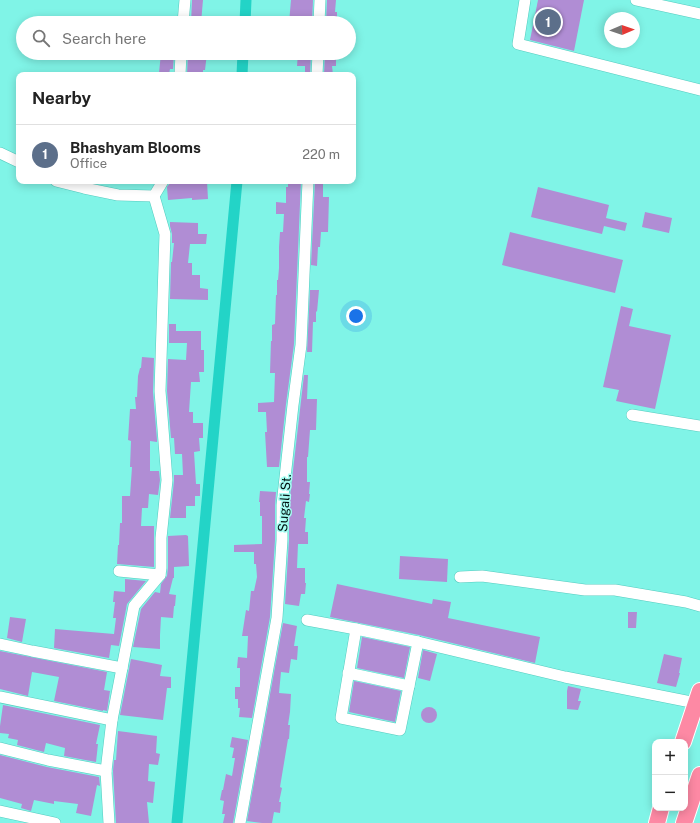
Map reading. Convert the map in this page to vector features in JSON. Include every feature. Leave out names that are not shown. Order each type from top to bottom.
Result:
[{"type":"highway","points":[[684,739],[698,697]]},
{"type":"highway","points":[[684,823],[700,775]]},
{"type":"highway","points":[[656,823],[660,811]]},
{"type":"street","points":[[183,16],[184,0]]},
{"type":"street","points":[[319,16],[320,0]]},
{"type":"street","points":[[526,0],[518,44],[700,90]]},
{"type":"street","points":[[636,0],[700,14]]},
{"type":"street","points":[[180,72],[181,60]]},
{"type":"street","points":[[317,72],[318,60]]},
{"type":"street","points":[[0,153],[16,161]]},
{"type":"street","points":[[68,184],[118,195],[154,196]]},
{"type":"street","points":[[109,823],[106,771],[112,720],[134,606],[160,575],[162,568],[161,538],[167,480],[160,391],[165,234],[154,196],[161,184]]},
{"type":"street","name":"Sugali St.","points":[[240,823],[277,618],[282,540],[282,505],[301,345],[308,184]]},
{"type":"street","points":[[632,415],[700,426]]},
{"type":"street","points":[[119,571],[160,575]]},
{"type":"street","points":[[460,577],[482,576],[585,590],[614,590],[686,602],[700,606]]},
{"type":"street","points":[[307,620],[418,642],[565,677],[698,697]]},
{"type":"street","points":[[356,629],[340,718],[400,730],[418,642]]},
{"type":"street","points":[[0,644],[122,668]]},
{"type":"street","points":[[348,673],[409,686]]},
{"type":"street","points":[[0,697],[112,720]]},
{"type":"street","points":[[0,748],[48,760],[106,771]]},
{"type":"street","points":[[0,811],[55,823]]},
{"type":"building","points":[[192,0],[203,0],[202,16],[191,16]]},
{"type":"building","points":[[291,0],[313,0],[312,16],[290,16]]},
{"type":"building","points":[[327,0],[336,0],[335,12],[337,12],[337,16],[326,16]]},
{"type":"building","points":[[538,0],[584,0],[574,51],[530,40]]},
{"type":"building","points":[[160,60],[174,60],[173,69],[170,69],[169,72],[159,72]]},
{"type":"building","points":[[188,60],[206,60],[205,70],[203,70],[203,72],[187,72]]},
{"type":"building","points":[[297,60],[311,60],[310,72],[305,72],[305,66],[297,66]]},
{"type":"building","points":[[325,60],[336,60],[336,66],[332,66],[333,72],[324,72]]},
{"type":"building","points":[[169,184],[207,184],[208,199],[192,200],[192,198],[168,200],[167,187]]},
{"type":"building","points":[[288,184],[301,184],[294,344],[279,467],[267,467],[265,432],[267,432],[266,412],[258,412],[258,403],[274,402],[275,373],[270,373],[271,341],[272,325],[275,324],[280,232],[283,232],[284,214],[276,214],[276,202],[286,203],[286,187],[288,187]]},
{"type":"building","points":[[315,184],[323,184],[323,197],[329,197],[328,232],[321,232],[320,247],[318,247],[317,266],[311,265]]},
{"type":"building","points":[[538,187],[609,205],[606,218],[627,223],[625,231],[604,226],[602,234],[531,217]]},
{"type":"building","points":[[645,212],[672,218],[669,233],[642,227]]},
{"type":"building","points":[[170,222],[198,223],[198,234],[207,234],[206,244],[190,244],[188,263],[192,263],[192,275],[200,275],[200,288],[208,289],[208,300],[170,299],[171,262],[174,243],[172,243]]},
{"type":"building","points":[[510,232],[623,260],[615,293],[502,265]]},
{"type":"building","points":[[310,290],[319,290],[316,322],[313,322],[312,352],[307,352]]},
{"type":"building","points":[[621,306],[633,309],[629,326],[671,335],[655,409],[616,401],[619,390],[603,387]]},
{"type":"building","points":[[169,324],[176,324],[176,331],[201,331],[201,350],[204,350],[204,372],[199,372],[200,382],[191,382],[189,412],[193,412],[193,423],[203,423],[203,438],[199,438],[200,451],[194,452],[196,484],[200,484],[200,496],[195,496],[195,506],[186,506],[186,518],[170,518],[174,475],[183,475],[182,454],[175,454],[174,438],[171,438],[167,391],[168,359],[186,360],[187,343],[169,343]]},
{"type":"building","points":[[142,357],[154,358],[153,392],[157,442],[150,441],[150,471],[159,471],[160,480],[158,495],[149,494],[148,508],[142,508],[141,526],[154,526],[154,567],[117,564],[120,523],[122,523],[122,496],[130,496],[132,467],[130,467],[131,441],[128,440],[130,409],[136,409],[135,397],[137,397],[138,376],[141,368]]},
{"type":"building","points":[[304,375],[308,375],[307,399],[317,399],[316,430],[310,430],[307,457],[307,482],[310,482],[310,494],[309,502],[306,501],[304,518],[306,518],[305,532],[308,532],[308,544],[298,544],[297,568],[305,568],[306,583],[305,594],[301,594],[299,606],[285,604],[289,540],[289,505]]},
{"type":"building","points":[[260,491],[276,492],[275,540],[270,617],[252,718],[239,717],[240,708],[238,708],[238,699],[235,699],[235,687],[240,687],[240,668],[237,668],[238,657],[247,658],[248,636],[242,636],[246,610],[249,611],[251,591],[254,591],[257,577],[256,564],[254,564],[254,552],[234,552],[234,545],[262,544],[262,516],[260,516],[259,502]]},
{"type":"building","points":[[168,536],[188,536],[189,566],[174,567],[174,578],[169,594],[176,595],[173,618],[161,617],[160,649],[133,647],[141,609],[155,592],[160,593],[161,584],[167,576]]},
{"type":"building","points":[[400,556],[448,559],[447,582],[399,579]]},
{"type":"building","points":[[125,579],[146,581],[127,604],[119,646],[111,645],[109,658],[54,648],[55,629],[114,634],[116,618],[113,618],[115,602],[113,602],[114,591],[125,592]]},
{"type":"building","points":[[337,584],[432,604],[433,599],[451,602],[448,618],[540,637],[535,663],[419,635],[330,617]]},
{"type":"building","points":[[628,612],[637,612],[636,628],[628,628]]},
{"type":"building","points":[[10,617],[26,619],[22,642],[7,638]]},
{"type":"building","points":[[283,623],[297,626],[294,646],[298,646],[297,660],[291,659],[289,673],[281,672],[279,693],[291,694],[288,725],[290,725],[289,739],[280,787],[282,788],[279,802],[281,802],[280,813],[274,812],[272,823],[247,821]]},
{"type":"building","points":[[362,637],[410,647],[404,678],[357,668]]},
{"type":"building","points":[[423,650],[437,654],[430,681],[418,678]]},
{"type":"building","points":[[0,651],[107,672],[104,690],[110,691],[107,711],[54,701],[59,677],[32,672],[28,696],[0,689]]},
{"type":"building","points":[[664,654],[682,658],[676,687],[657,683]]},
{"type":"building","points":[[131,659],[162,665],[160,676],[171,677],[171,688],[167,688],[163,720],[120,715]]},
{"type":"building","points":[[354,681],[401,691],[395,722],[349,712]]},
{"type":"building","points":[[568,686],[581,689],[578,701],[581,701],[578,710],[567,709]]},
{"type":"building","points":[[3,705],[100,725],[96,744],[98,744],[96,762],[64,756],[65,748],[46,743],[44,752],[17,745],[18,740],[8,738],[9,734],[0,733]]},
{"type":"building","points":[[426,707],[432,707],[437,712],[435,721],[432,723],[426,723],[421,718],[421,712]]},
{"type":"building","points":[[118,731],[157,736],[156,753],[160,754],[158,765],[149,764],[148,781],[155,782],[153,803],[147,802],[149,823],[116,823],[113,771],[114,760],[116,760]]},
{"type":"building","points":[[232,737],[248,740],[233,823],[223,823],[225,814],[222,814],[224,801],[220,800],[226,774],[232,776],[235,758],[232,758],[234,748],[230,747]]},
{"type":"building","points":[[0,755],[47,767],[99,777],[100,786],[97,785],[91,816],[76,813],[78,804],[54,801],[54,804],[34,800],[31,811],[21,808],[22,804],[0,798]]},
{"type":"waterway","points":[[245,16],[246,0]]},
{"type":"waterway","points":[[242,72],[243,60]]},
{"type":"waterway","points":[[177,823],[237,184]]},
{"type":"place","name":"Bhashyam Blooms","points":[[548,22]]}]
